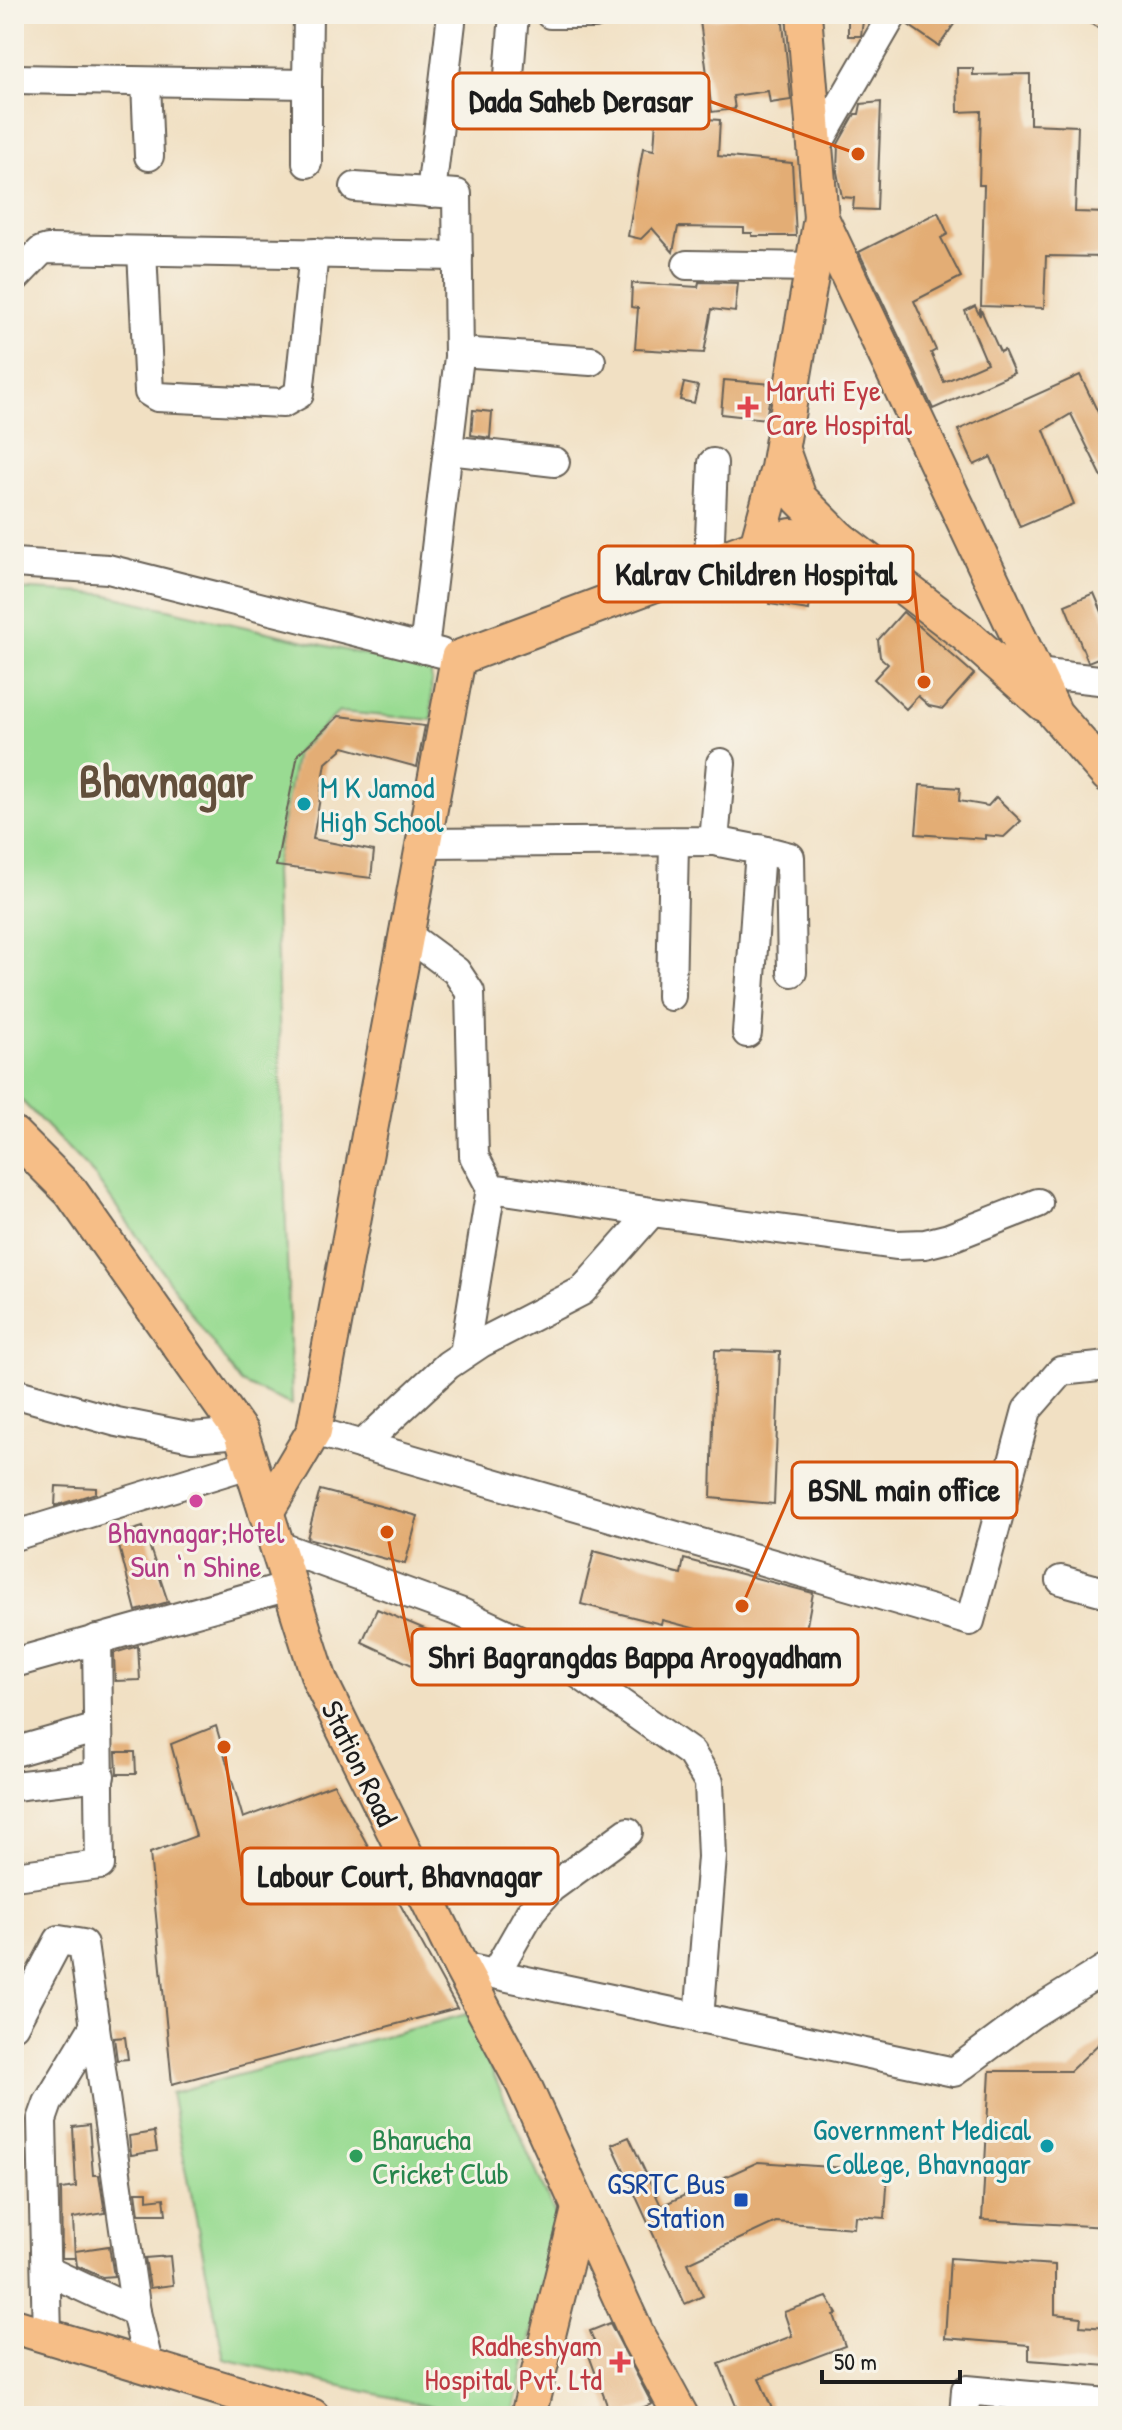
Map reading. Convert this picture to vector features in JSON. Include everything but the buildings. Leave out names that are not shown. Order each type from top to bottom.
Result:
[{"type":"main road","points":[[757,546],[782,448],[821,218],[804,14]]},
{"type":"main road","points":[[821,218],[1055,714]]},
{"type":"main road","points":[[782,448],[799,498],[839,538],[966,635],[1055,714],[1108,775]]},
{"type":"main road","points":[[266,1512],[314,1431],[458,658],[757,546],[791,536],[839,538]]},
{"type":"main road","points":[[941,618],[980,603],[995,586]]},
{"type":"main road","name":"Station Road","points":[[14,1135],[71,1192],[246,1448],[320,1681],[461,1967],[523,2083],[638,2337],[681,2416]]},
{"type":"main road","points":[[528,2416],[579,2209]]},
{"type":"main road","points":[[14,2326],[312,2416]]},
{"type":"street","points":[[307,163],[308,14]]},
{"type":"street","points":[[431,193],[452,14]]},
{"type":"street","points":[[507,100],[514,14]]},
{"type":"street","points":[[550,14],[594,14]]},
{"type":"street","points":[[815,149],[893,14]]},
{"type":"street","points":[[14,79],[307,84]]},
{"type":"street","points":[[146,82],[149,156]]},
{"type":"street","points":[[355,187],[457,194],[459,352],[424,649]]},
{"type":"street","points":[[14,279],[41,251],[48,249],[458,256]]},
{"type":"street","points":[[142,251],[149,392],[157,397],[283,403],[299,394],[314,253]]},
{"type":"street","points":[[687,265],[815,267]]},
{"type":"street","points":[[459,352],[591,361]]},
{"type":"street","points":[[448,450],[555,462]]},
{"type":"street","points":[[709,563],[713,463]]},
{"type":"street","points":[[14,563],[108,569],[458,658]]},
{"type":"street","points":[[1036,673],[1108,681]]},
{"type":"street","points":[[714,841],[721,763]]},
{"type":"street","points":[[423,843],[714,841],[790,857],[792,972]]},
{"type":"street","points":[[671,996],[674,842]]},
{"type":"street","points":[[747,1033],[759,849]]},
{"type":"street","points":[[406,934],[456,971],[470,992],[474,1156],[491,1188],[464,1354]]},
{"type":"street","points":[[491,1188],[896,1245],[925,1244],[1038,1203]]},
{"type":"street","points":[[362,1445],[419,1388],[464,1354],[582,1291],[652,1212]]},
{"type":"street","points":[[314,1431],[970,1621],[1027,1410],[1061,1371],[1108,1366]]},
{"type":"street","points":[[14,1393],[117,1422],[246,1448]]},
{"type":"street","points":[[14,1536],[246,1448]]},
{"type":"street","points":[[276,1545],[462,1613],[552,1655],[691,1753],[709,1782],[711,1827],[699,2019]]},
{"type":"street","points":[[1061,1580],[1108,1593]]},
{"type":"street","points":[[14,1663],[289,1586]]},
{"type":"street","points":[[14,1876],[100,1865],[97,1639]]},
{"type":"street","points":[[14,1752],[98,1728]]},
{"type":"street","points":[[14,1786],[100,1776]]},
{"type":"street","points":[[495,1974],[531,1911],[551,1888],[628,1832]]},
{"type":"street","points":[[14,2025],[59,1940],[83,1944],[136,2312],[149,2367]]},
{"type":"street","points":[[461,1967],[954,2072],[1032,2014],[1108,1967]]},
{"type":"street","points":[[47,2337],[44,2111],[95,2025]]},
{"type":"street","points":[[48,2271],[136,2312]]},
{"type":"street","points":[[964,2416],[966,2390],[1108,2403]]},
{"type":"green space","points":[[14,589],[103,594],[431,670],[432,720],[339,712],[296,753],[274,871],[292,1405],[241,1383],[94,1175],[14,1093]]},
{"type":"green space","name":"Bharucha Cricket Club","points":[[467,2014],[557,2219],[513,2416],[472,2416],[224,2359],[171,2093]]},
{"type":"place","name":"Dada Saheb Derasar","points":[[858,154]]},
{"type":"place","name":"Maruti Eye Care Hospital","points":[[748,407]]},
{"type":"place","name":"Kalrav Children Hospital","points":[[924,682]]},
{"type":"place","name":"M K Jamod High School","points":[[304,804]]},
{"type":"place","name":"Bhavnagar;Hotel Sun ‘n Shine","points":[[196,1501]]},
{"type":"place","name":"Shri Bagrangdas Bappa Arogyadham","points":[[387,1532]]},
{"type":"place","name":"BSNL main office","points":[[742,1606]]},
{"type":"place","name":"Labour Court, Bhavnagar","points":[[224,1747]]},
{"type":"place","name":"Government Medical College, Bhavnagar","points":[[1047,2146]]},
{"type":"place","name":"Bharucha Cricket Club","points":[[356,2156]]},
{"type":"place","name":"GSRTC Bus Station","points":[[741,2200]]},
{"type":"place","name":"Radheshyam Hospital Pvt. Ltd","points":[[620,2362]]},
{"type":"district","name":"Bhavnagar","points":[[166,780]]}]
